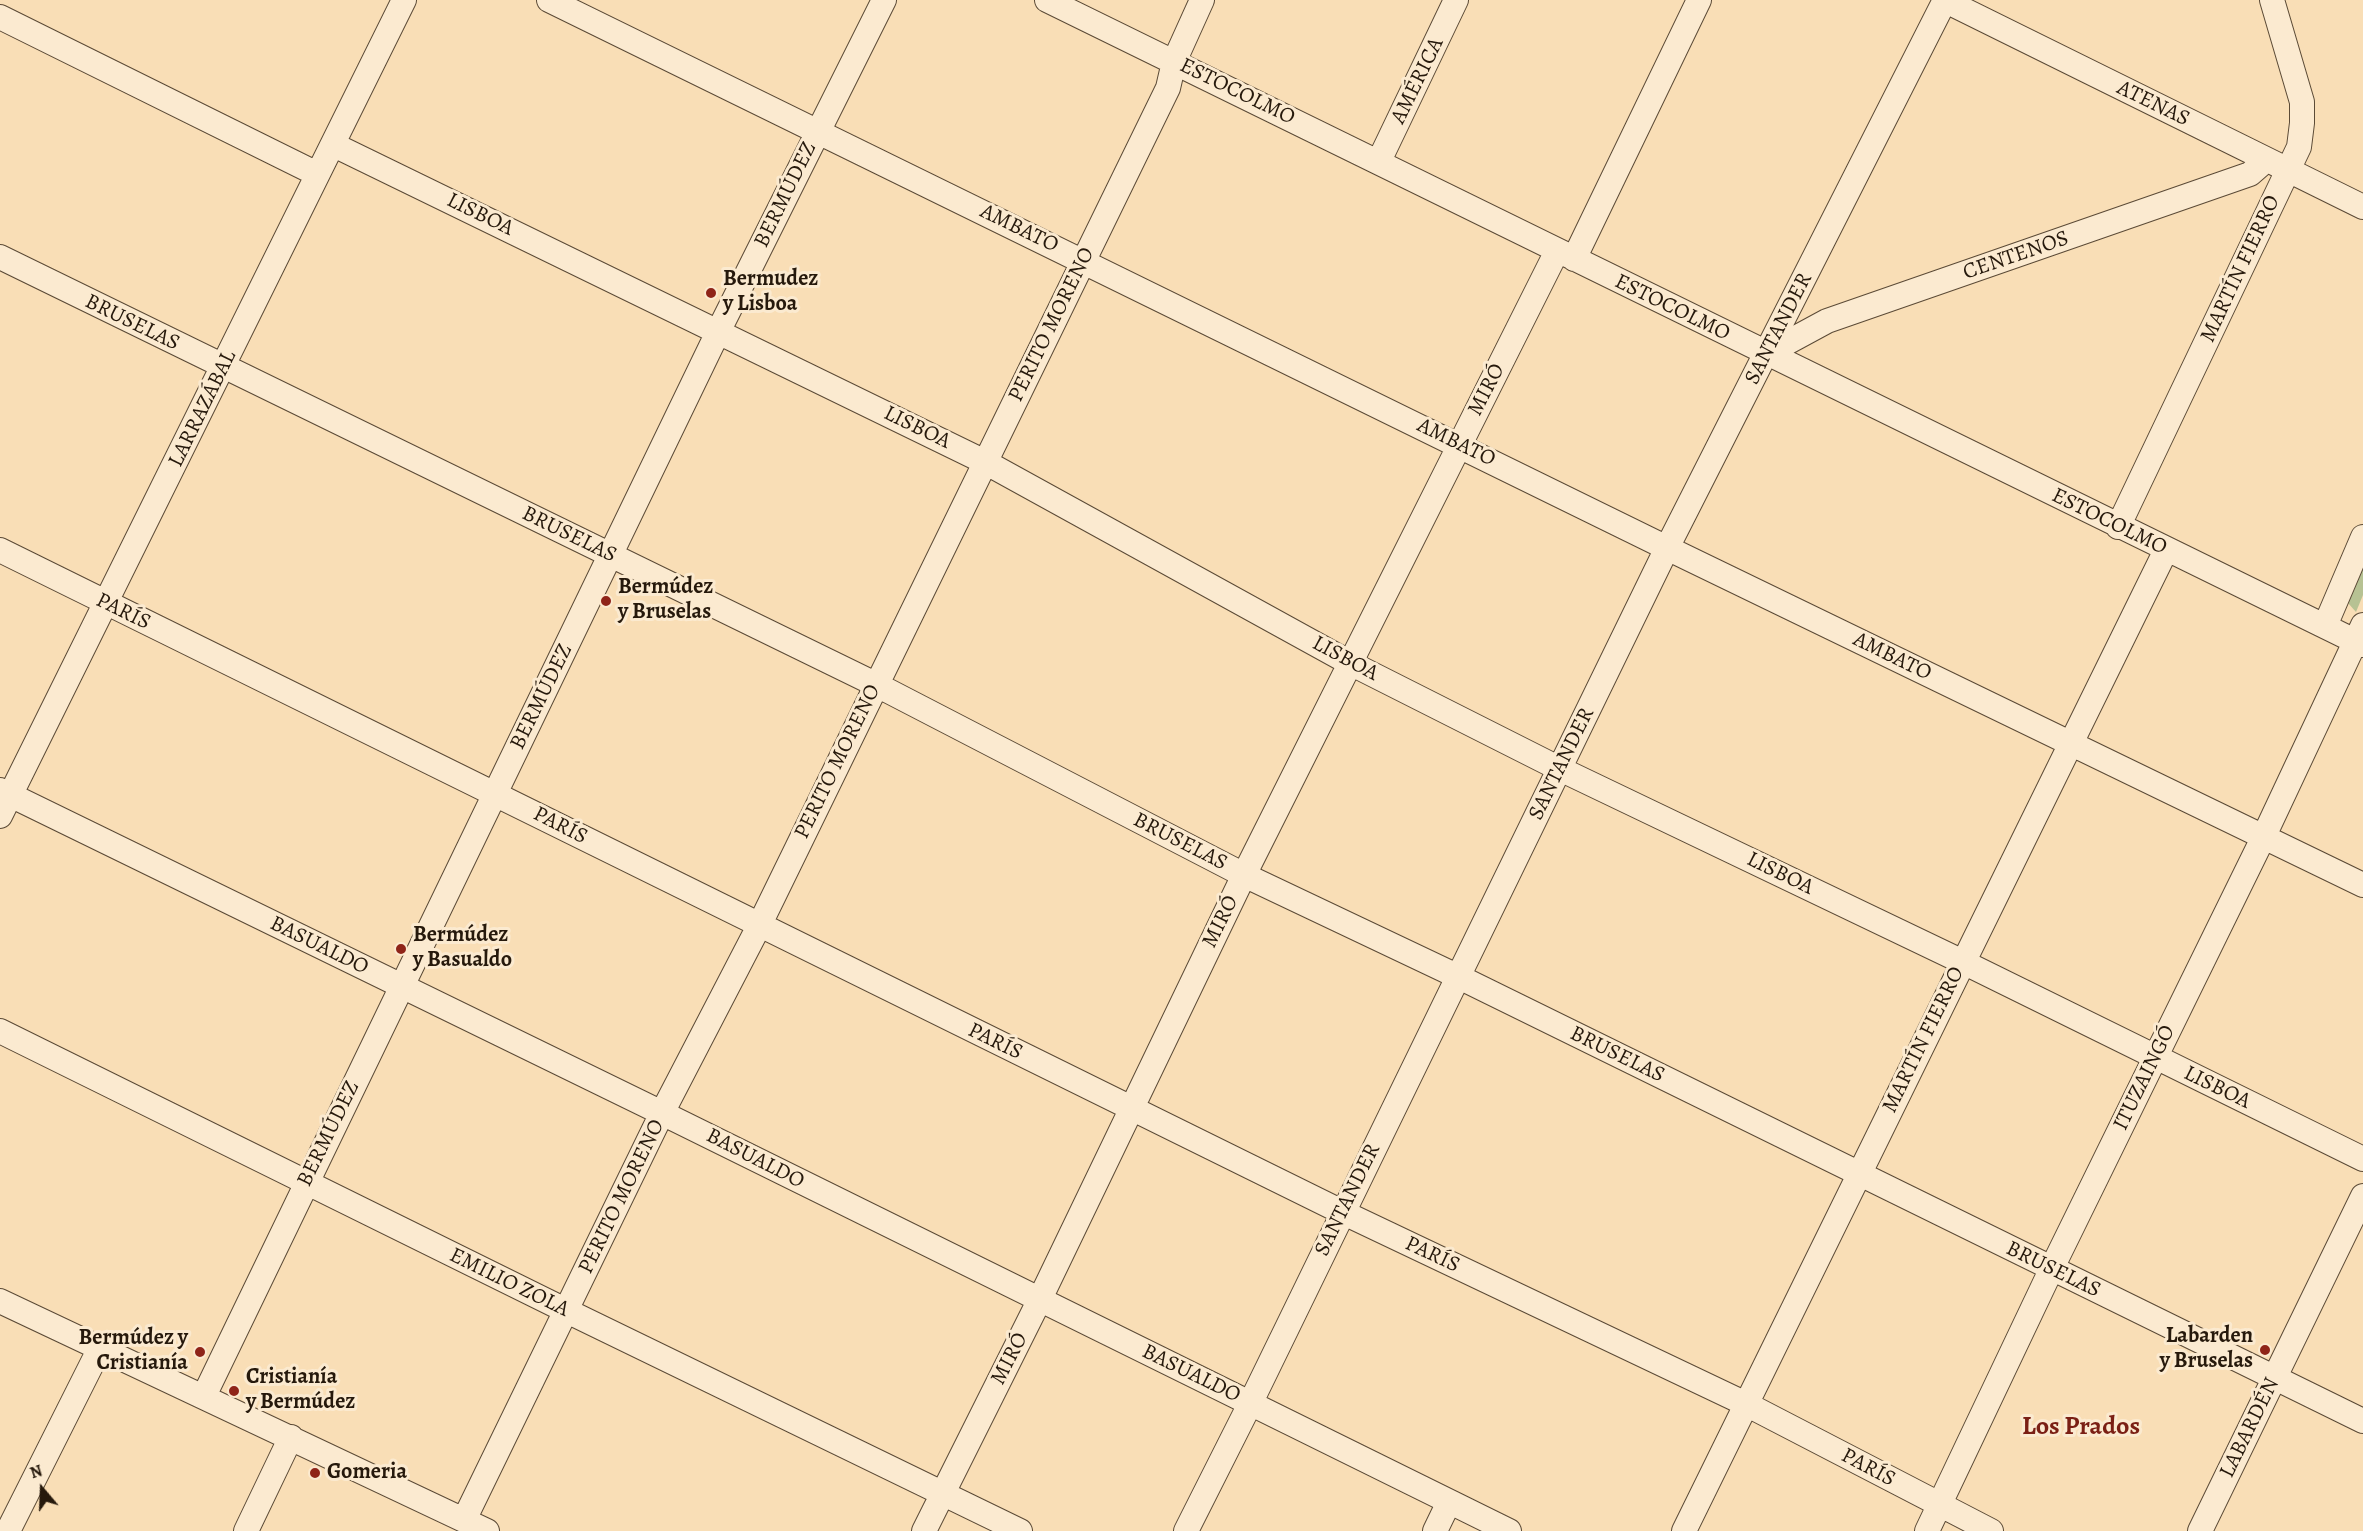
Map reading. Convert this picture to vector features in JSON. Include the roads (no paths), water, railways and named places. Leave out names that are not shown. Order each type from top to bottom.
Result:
[{"type":"street","name":"LARRAZÁBAL","points":[[3,800],[107,604],[404,0]]},
{"type":"street","name":"AMBATO","points":[[549,0],[1667,548],[2363,885]]},
{"type":"street","name":"BERMÚDEZ","points":[[204,1396],[305,1182],[496,794],[719,330],[885,0]]},
{"type":"street","name":"ESTOCOLMO","points":[[1047,0],[1379,161],[2118,527],[2325,626],[2361,637]]},
{"type":"street","name":"PERITO MORENO","points":[[480,1528],[567,1311],[662,1113],[759,926],[875,684],[1168,88],[1174,62],[1202,0]]},
{"type":"street","name":"AMÉRICA","points":[[1379,161],[1456,0]]},
{"type":"street","name":"MIRÓ","points":[[924,1531],[1039,1301],[1244,875],[1460,445],[1565,255],[1699,0]]},
{"type":"street","name":"ATENAS","points":[[1945,0],[2363,207]]},
{"type":"street","name":"SANTANDER","points":[[1186,1531],[1667,548],[1794,302],[1945,0]]},
{"type":"street","name":"MARTÍN FIERRO","points":[[2118,527],[2299,147],[2302,102],[2272,0]]},
{"type":"street","points":[[0,17],[317,174]]},
{"type":"street","name":"LISBOA","points":[[334,145],[719,330],[986,462],[1350,663],[1560,769],[1963,962],[2363,1159]]},
{"type":"street","name":"CENTENOS","points":[[1766,354],[1825,323],[2250,174],[2266,160]]},
{"type":"street","name":"BRUSELAS","points":[[0,257],[223,368],[875,684],[1244,875],[1459,977],[2051,1270],[2363,1421]]},
{"type":"street","points":[[1794,302],[1806,317],[1825,323]]},
{"type":"street","points":[[2325,626],[2363,537]]},
{"type":"street","name":"PARÍS","points":[[0,550],[1342,1212],[1746,1404],[1991,1531]]},
{"type":"street","name":"MARTÍN FIERRO","points":[[1684,1531],[2166,550]]},
{"type":"street","name":"ITUZAINGÓ","points":[[1928,1531],[2051,1270],[2361,637]]},
{"type":"street","name":"BASUALDO","points":[[3,800],[402,987],[662,1113],[1509,1531]]},
{"type":"street","name":"EMILIO ZOLA","points":[[0,1031],[567,1311],[1020,1531]]},
{"type":"street","name":"LABARDÉN","points":[[2200,1531],[2363,1196]]},
{"type":"street","points":[[0,1301],[480,1528]]},
{"type":"street","points":[[8,1531],[100,1348]]},
{"type":"street","points":[[246,1531],[291,1437]]},
{"type":"street","points":[[1435,1531],[1449,1502]]},
{"type":"place","name":"Bermudez y Lisboa","points":[[711,293]]},
{"type":"place","name":"Bermúdez y Bruselas","points":[[606,601]]},
{"type":"place","name":"Bermúdez y Basualdo","points":[[401,949]]},
{"type":"place","name":"Labarden y Bruselas","points":[[2265,1350]]},
{"type":"place","name":"Bermúdez y Cristianía","points":[[200,1352]]},
{"type":"place","name":"Cristianía y Bermúdez","points":[[234,1391]]},
{"type":"place","name":"Gomeria","points":[[315,1473]]},
{"type":"district","name":"Los Prados","points":[[2081,1428]]}]
